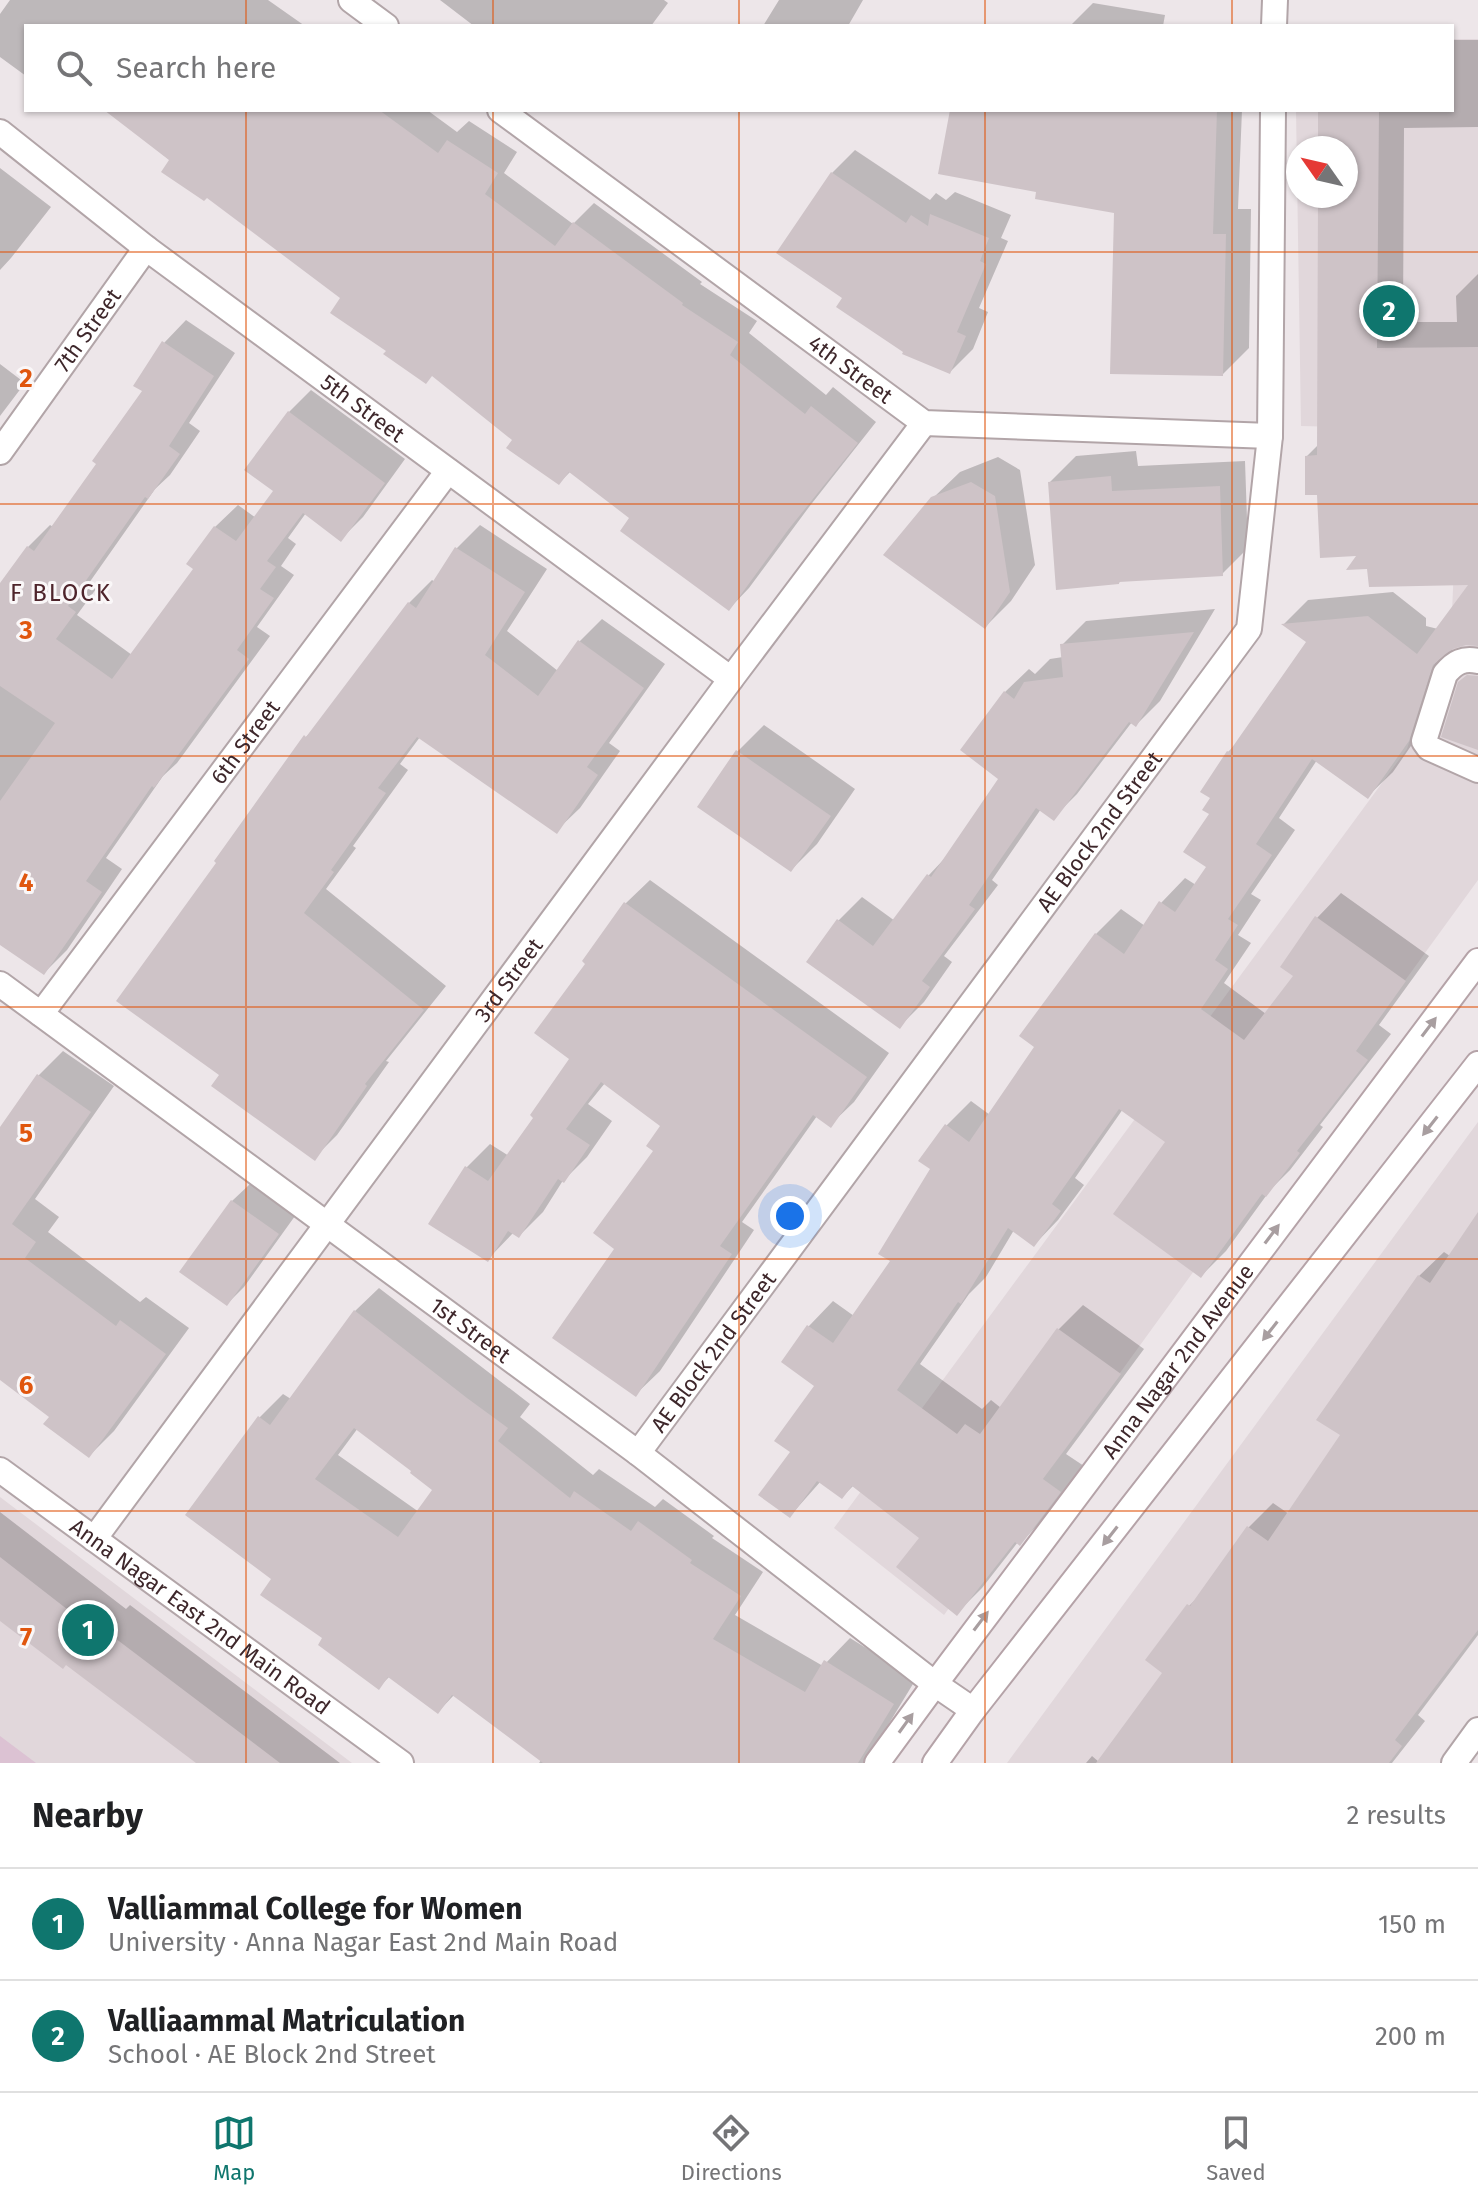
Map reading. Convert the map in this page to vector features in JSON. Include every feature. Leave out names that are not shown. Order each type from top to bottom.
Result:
[{"type":"street","points":[[351,0],[383,24]]},
{"type":"street","points":[[1274,24],[1275,0]]},
{"type":"street","name":"4th Street","points":[[503,112],[924,423]]},
{"type":"street","name":"AE Block 2nd Street","points":[[638,1453],[1249,629],[1270,436],[1273,112]]},
{"type":"street","name":"5th Street","points":[[0,132],[146,248],[731,679]]},
{"type":"street","name":"7th Street","points":[[0,452],[146,248]]},
{"type":"street","points":[[924,423],[1270,436]]},
{"type":"street","name":"3rd Street","points":[[94,1539],[924,423]]},
{"type":"street","name":"6th Street","points":[[41,1014],[448,471]]},
{"type":"street","points":[[1478,661],[1465,659],[1445,674],[1424,741],[1429,748],[1478,770]]},
{"type":"street","name":"Anna Nagar 2nd Avenue","points":[[877,1763],[1478,961]]},
{"type":"street","name":"1st Street","points":[[0,984],[638,1453],[935,1684],[973,1710]]},
{"type":"street","points":[[935,1763],[973,1710],[1478,1064]]},
{"type":"street","name":"Anna Nagar East 2nd Main Road","points":[[0,1470],[401,1763]]},
{"type":"street","points":[[1454,1763],[1478,1730]]},
{"type":"shaded area","points":[[1454,39],[1478,39],[1478,880],[944,1615],[834,1528],[1407,749],[1452,612],[1460,430],[1301,426],[1298,208],[1358,208],[1358,136],[1296,136],[1296,112],[1454,112]]},
{"type":"shaded area","points":[[1478,1122],[1478,1383],[1203,1763],[1007,1763]]},
{"type":"shaded area","points":[[0,1497],[352,1763],[0,1763]]},
{"type":"shaded area","points":[[0,1736],[36,1763],[0,1763]]},
{"type":"building","points":[[107,112],[382,112],[438,153],[447,140],[498,173],[485,194],[555,246],[573,222],[682,305],[738,342],[730,355],[805,414],[811,406],[858,443],[788,530],[729,611],[620,531],[629,518],[569,472],[559,485],[506,448],[512,440],[432,376],[426,384],[383,354],[386,351],[330,313],[340,298],[207,198],[204,201],[161,172],[169,160]]},
{"type":"building","points":[[950,112],[1217,112],[1213,234],[1226,234],[1223,376],[1110,374],[1114,213],[1035,199],[1036,192],[938,174]]},
{"type":"building","points":[[1318,112],[1379,112],[1377,348],[1478,347],[1478,646],[1466,645],[1453,649],[1433,665],[1409,741],[1368,799],[1312,759],[1256,844],[1272,855],[1228,919],[1238,925],[1215,960],[1228,969],[1201,1009],[1244,1040],[1293,976],[1280,967],[1315,916],[1406,981],[1356,1051],[1368,1060],[1297,1151],[1300,1153],[1266,1197],[1262,1194],[1201,1278],[1113,1214],[1165,1142],[1119,1109],[1052,1204],[1061,1211],[1034,1247],[1008,1228],[961,1304],[958,1302],[897,1390],[957,1434],[965,1424],[980,1434],[1057,1328],[1121,1374],[1043,1479],[1061,1492],[1020,1546],[1015,1542],[957,1616],[896,1567],[919,1538],[852,1486],[842,1499],[817,1481],[790,1518],[758,1495],[790,1452],[774,1441],[814,1386],[781,1362],[807,1325],[833,1343],[890,1261],[878,1254],[930,1169],[918,1161],[945,1124],[969,1142],[1034,1047],[1019,1036],[1095,933],[1124,954],[1159,901],[1175,912],[1206,867],[1183,852],[1209,814],[1202,810],[1210,798],[1200,792],[1306,642],[1281,624],[1368,616],[1417,654],[1468,585],[1369,587],[1367,569],[1346,570],[1356,556],[1320,558],[1317,495],[1305,495],[1305,456],[1317,455],[1318,208],[1358,208],[1358,136],[1318,136]]},
{"type":"building","points":[[831,172],[906,223],[911,215],[928,226],[930,214],[989,238],[980,261],[986,264],[957,332],[966,336],[950,374],[902,354],[836,307],[842,298],[776,253]]},
{"type":"building","points":[[162,341],[214,376],[169,446],[180,454],[148,499],[145,497],[68,606],[76,612],[56,639],[112,679],[193,569],[186,564],[214,526],[236,541],[273,491],[244,470],[288,411],[385,483],[341,542],[303,513],[267,561],[276,567],[260,589],[274,598],[237,650],[249,659],[154,788],[152,786],[86,881],[102,892],[44,975],[0,945],[0,801],[55,723],[0,686],[0,583],[27,546],[34,551],[96,464],[92,461],[142,391],[133,386]]},
{"type":"building","points":[[1111,476],[1112,491],[1220,486],[1223,576],[1119,582],[1056,590],[1048,482]]},
{"type":"building","points":[[971,482],[995,496],[1010,592],[985,629],[883,555],[931,497]]},
{"type":"building","points":[[455,547],[525,592],[485,655],[538,696],[578,640],[644,688],[587,767],[598,775],[557,834],[417,737],[378,788],[386,793],[304,913],[424,1010],[365,1084],[367,1086],[315,1161],[211,1086],[219,1075],[116,1001],[304,735],[306,737],[408,602],[416,608]]},
{"type":"building","points":[[1194,632],[1136,727],[1129,722],[1054,821],[1036,808],[969,905],[975,909],[922,981],[930,987],[900,1029],[806,962],[837,919],[873,946],[927,874],[931,877],[998,779],[960,750],[1004,691],[1014,699],[1024,682],[1063,677],[1060,644]]},
{"type":"building","points":[[1467,675],[1478,676],[1478,750],[1441,737],[1458,682]]},
{"type":"building","points":[[736,750],[831,816],[791,872],[697,807]]},
{"type":"building","points":[[624,902],[867,1077],[831,1128],[813,1115],[720,1246],[732,1254],[636,1397],[552,1338],[614,1249],[593,1233],[653,1151],[646,1146],[660,1126],[601,1082],[566,1129],[590,1145],[564,1183],[558,1179],[519,1238],[508,1231],[488,1262],[428,1224],[465,1166],[488,1181],[533,1118],[530,1115],[569,1059],[534,1033],[585,964],[582,961]]},
{"type":"building","points":[[37,1074],[91,1112],[12,1224],[36,1242],[25,1258],[116,1326],[120,1320],[166,1354],[89,1458],[43,1424],[49,1417],[0,1380],[0,1127]]},
{"type":"building","points":[[231,1200],[279,1234],[227,1306],[179,1272]]},
{"type":"building","points":[[1478,1212],[1478,1630],[1395,1740],[1402,1746],[1389,1763],[1096,1763],[1162,1673],[1145,1660],[1187,1604],[1190,1606],[1247,1526],[1268,1541],[1340,1435],[1316,1420],[1418,1275],[1430,1283]]},
{"type":"building","points":[[354,1310],[508,1428],[498,1441],[570,1498],[574,1491],[631,1531],[638,1521],[692,1560],[690,1563],[741,1596],[713,1639],[805,1692],[824,1660],[894,1704],[858,1763],[543,1763],[452,1695],[438,1714],[388,1677],[379,1690],[318,1645],[322,1638],[260,1595],[271,1579],[185,1515],[258,1416],[270,1425]],"holes":[[[354,1428],[432,1490],[398,1537],[315,1479]]]},
{"type":"building","points":[[0,1557],[99,1634],[103,1629],[280,1763],[196,1763],[66,1665],[63,1669],[0,1621]]},
{"type":"place","name":"Valliaammal Matriculation","points":[[1389,311]]},
{"type":"place","name":"Valliammal College for Women","points":[[88,1630]]},
{"type":"district","name":"F BLOCK","points":[[61,593]]}]
